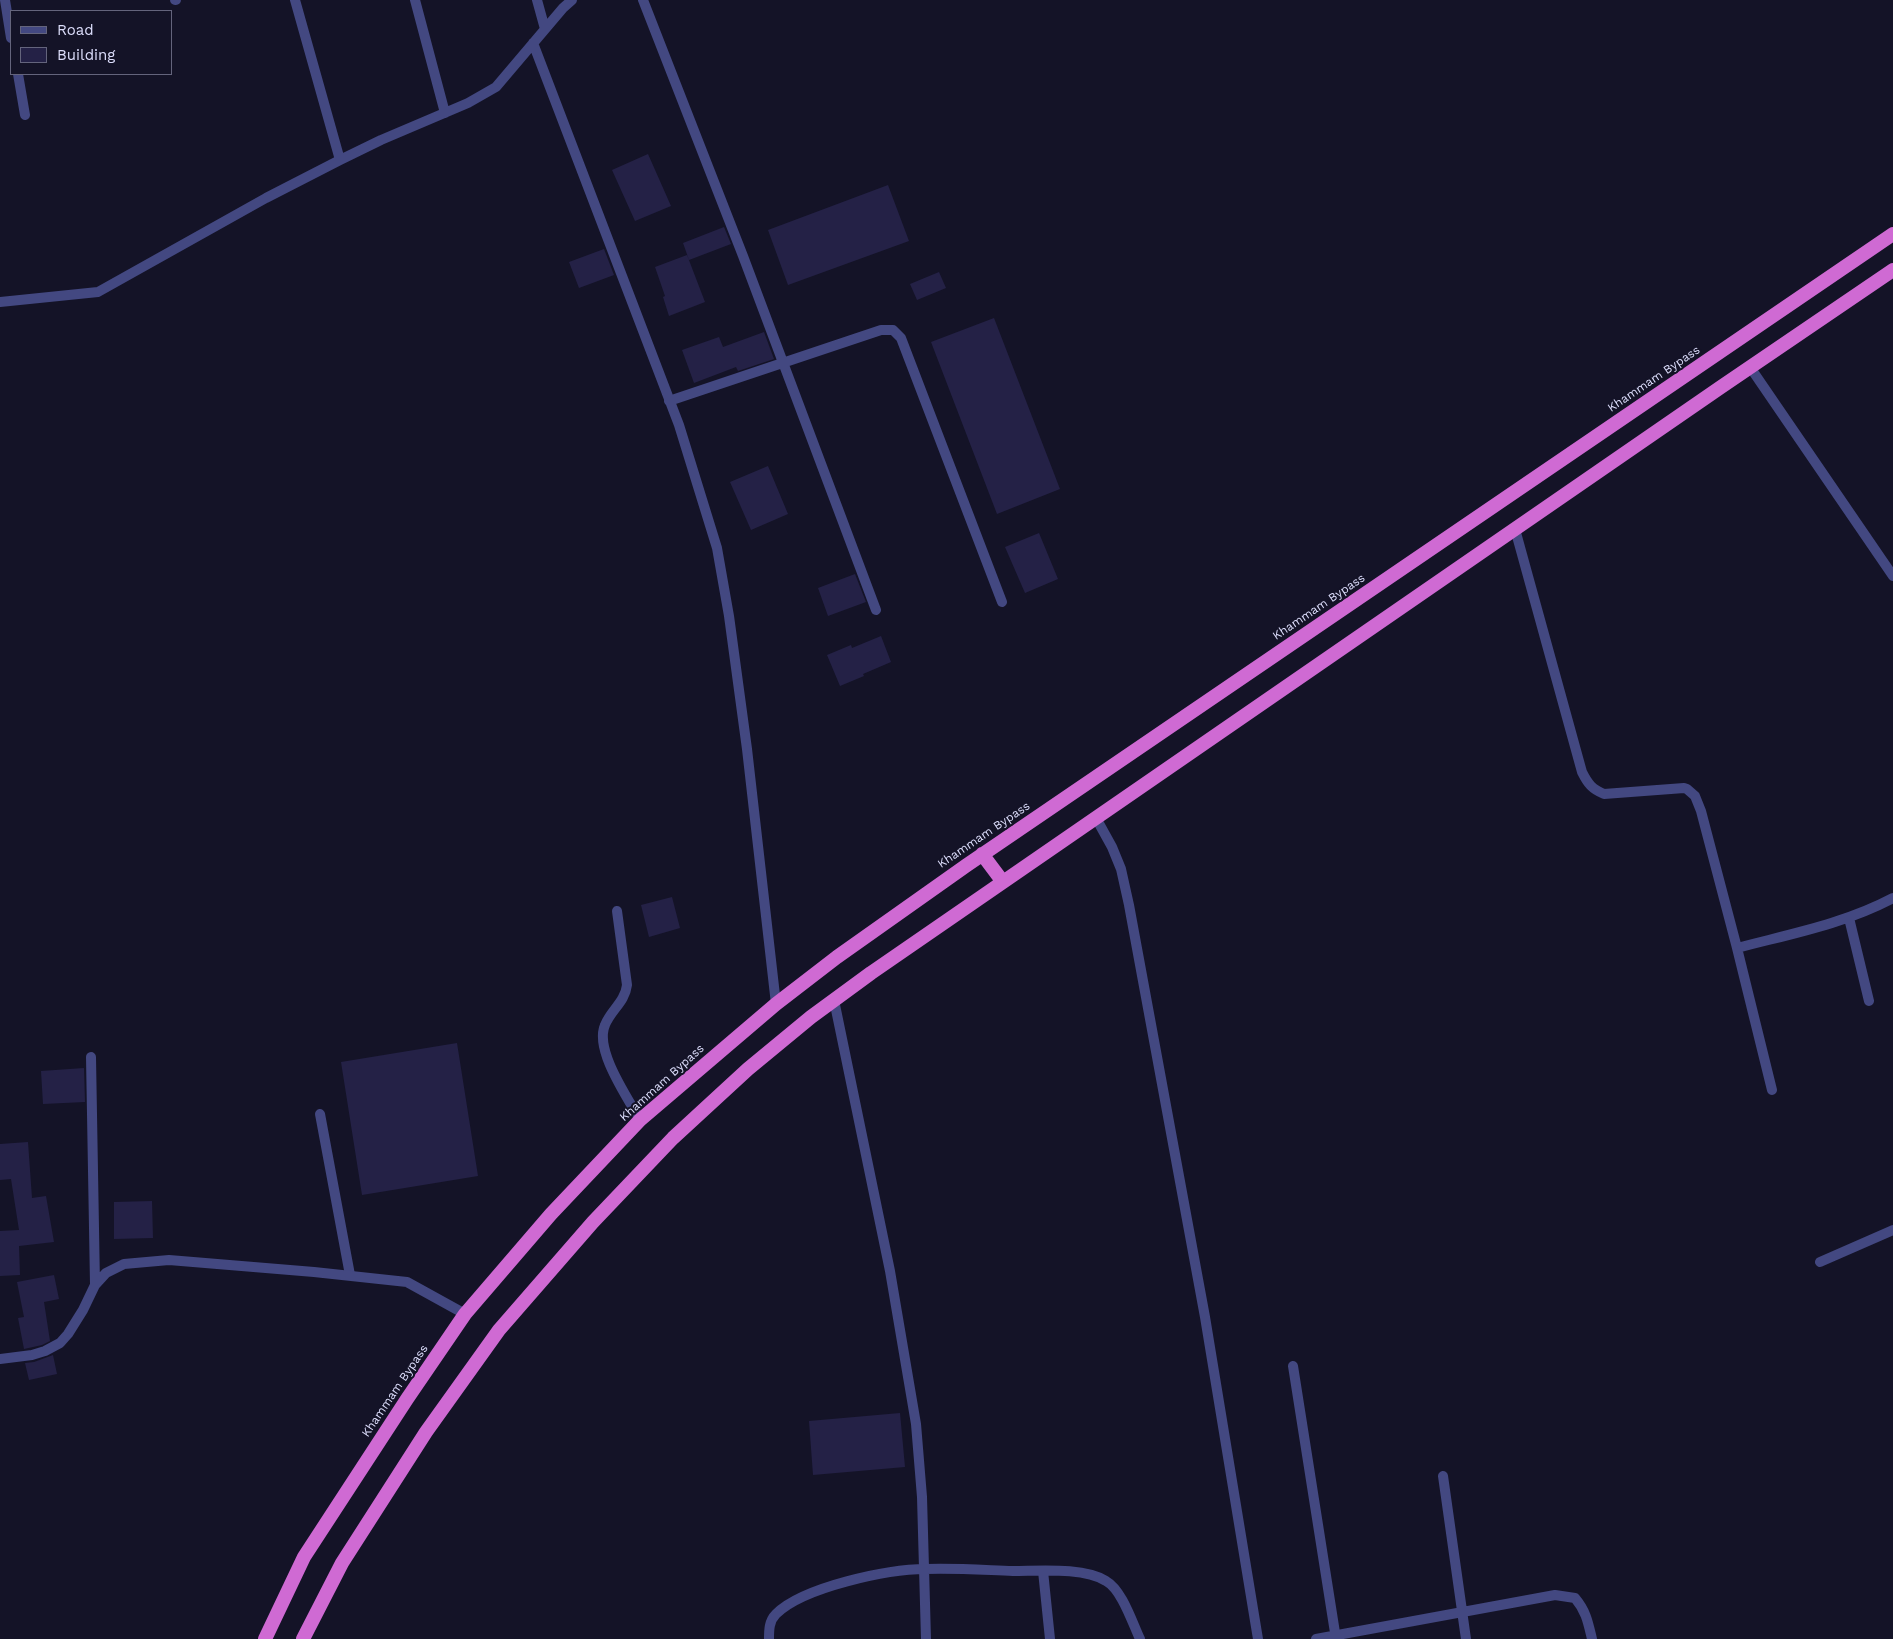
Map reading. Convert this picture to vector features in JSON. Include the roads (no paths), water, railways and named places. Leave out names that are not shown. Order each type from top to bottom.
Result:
[{"type":"highway","name":"Khammam Bypass","points":[[264,1639],[304,1557],[465,1314],[550,1214],[640,1120],[776,1004],[837,957],[982,854],[1892,235]]},
{"type":"highway","points":[[303,1639],[342,1563],[426,1432],[499,1330],[592,1222],[673,1138],[748,1069],[834,1000],[1002,882],[1893,270]]},
{"type":"highway","points":[[982,854],[1002,882]]},
{"type":"street","points":[[4,0],[10,33]]},
{"type":"street","points":[[295,0],[340,160]]},
{"type":"street","points":[[415,0],[445,113]]},
{"type":"street","points":[[537,0],[545,29]]},
{"type":"street","points":[[0,302],[98,292],[266,198],[340,160],[381,140],[468,103],[496,87],[572,0]]},
{"type":"street","points":[[642,0],[743,256],[876,610]]},
{"type":"street","points":[[533,43],[679,425],[717,548],[730,616],[776,1004]]},
{"type":"street","points":[[18,75],[25,115]]},
{"type":"street","points":[[669,401],[882,330],[893,330],[897,333],[1002,602]]},
{"type":"street","points":[[1750,367],[1893,576]]},
{"type":"street","points":[[1515,529],[1582,772],[1588,784],[1604,794],[1684,788],[1692,792],[1701,811],[1772,1090]]},
{"type":"street","points":[[1096,818],[1112,847],[1121,869],[1130,905],[1205,1317],[1258,1639]]},
{"type":"street","points":[[1737,948],[1849,918],[1893,898]]},
{"type":"street","points":[[617,911],[627,985],[626,994],[608,1018],[603,1028],[602,1037],[613,1072],[640,1120]]},
{"type":"street","points":[[1849,918],[1869,1001]]},
{"type":"street","points":[[834,1000],[890,1271],[916,1424],[922,1497],[926,1639]]},
{"type":"street","points":[[91,1056],[95,1285]]},
{"type":"street","points":[[320,1114],[350,1276]]},
{"type":"street","points":[[1820,1262],[1893,1230]]},
{"type":"street","points":[[0,1359],[32,1355],[60,1343],[83,1310],[95,1285],[106,1273],[124,1264],[170,1260],[407,1282],[465,1314]]},
{"type":"street","points":[[1293,1366],[1335,1638]]},
{"type":"street","points":[[1443,1476],[1466,1639]]},
{"type":"street","points":[[770,1639],[769,1628],[775,1615],[789,1605],[815,1592],[854,1579],[924,1569],[1043,1571],[1095,1575],[1108,1581],[1117,1590],[1140,1639]]},
{"type":"street","points":[[1043,1571],[1050,1639]]},
{"type":"street","points":[[1316,1639],[1335,1638],[1556,1595],[1575,1598],[1583,1606],[1592,1639]]}]
